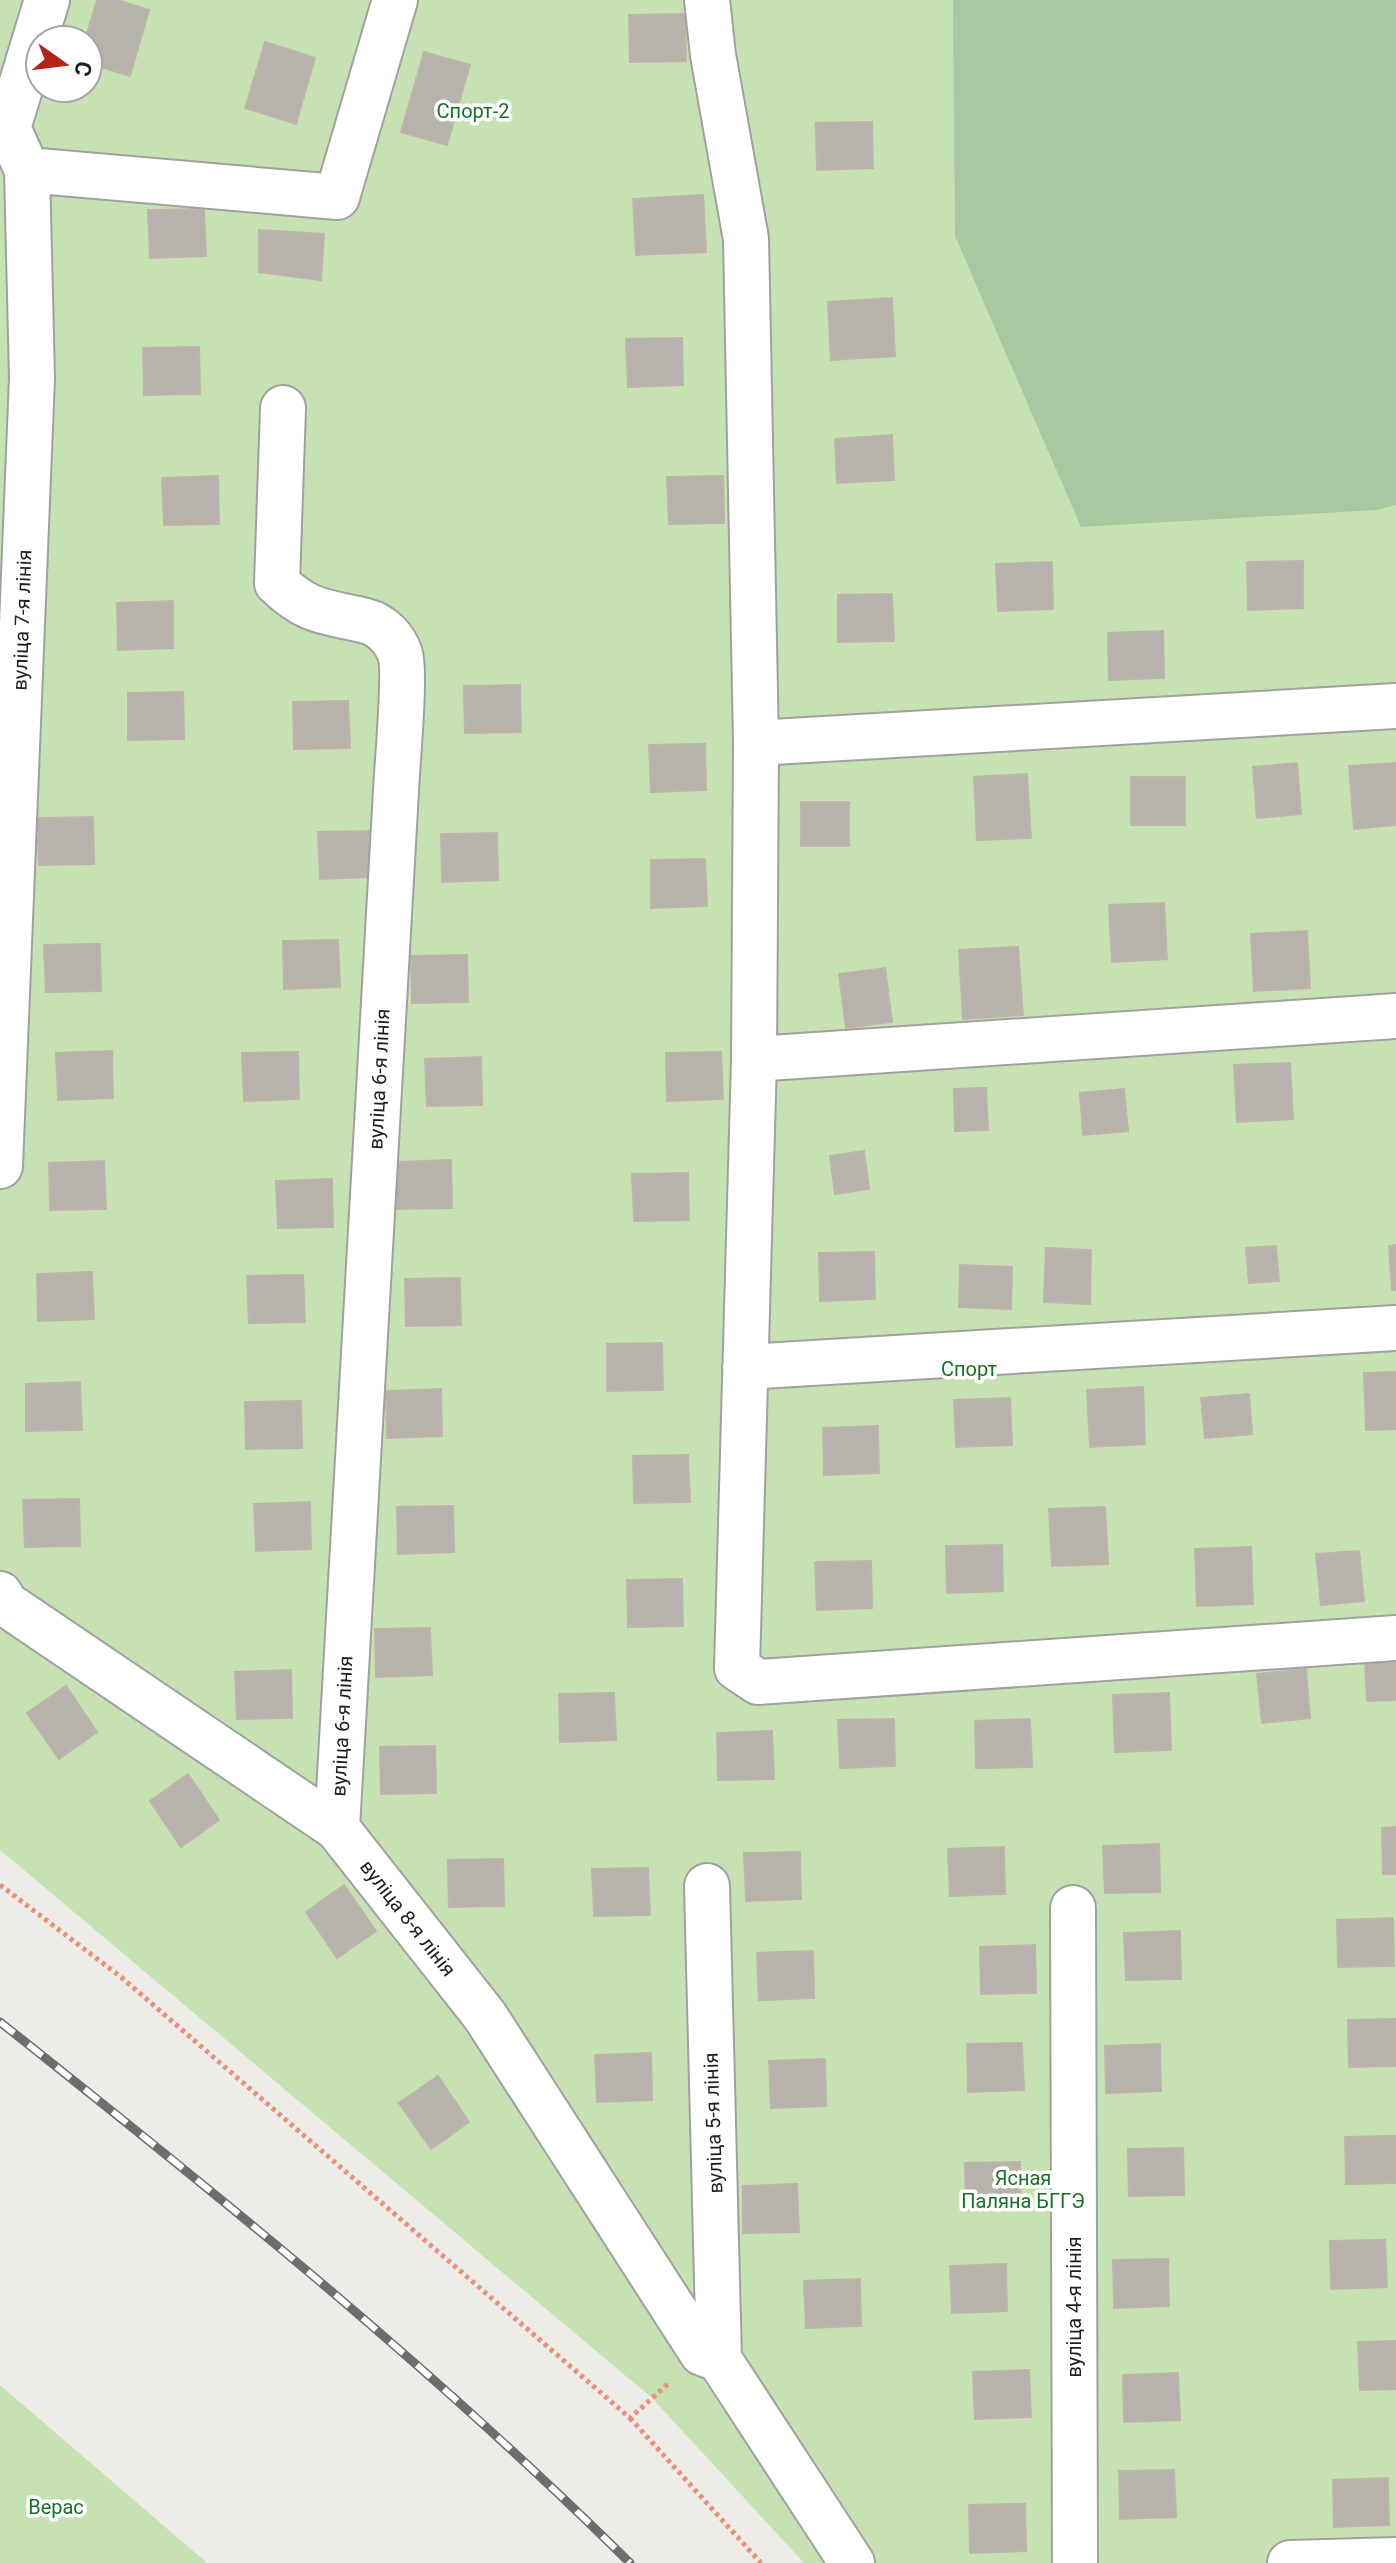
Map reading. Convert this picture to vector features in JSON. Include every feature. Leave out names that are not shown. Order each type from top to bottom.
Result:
[{"type":"street","points":[[47,0],[8,128],[27,170],[337,197],[395,0]]},
{"type":"street","points":[[707,0],[713,55],[746,239],[756,743],[754,1059],[737,1668],[758,1682],[1396,1638]]},
{"type":"street","name":"вуліца 7-я лінія","points":[[0,1166],[32,378],[27,170]]},
{"type":"street","name":"вуліца 6-я лінія","points":[[283,408],[277,583],[298,603],[328,616],[368,621],[385,630],[401,656],[337,1828]]},
{"type":"street","points":[[756,743],[1396,706]]},
{"type":"street","points":[[754,1059],[1396,1016]]},
{"type":"street","points":[[745,1367],[1396,1328]]},
{"type":"street","name":"вуліца 8-я лінія","points":[[0,1594],[6,1604],[337,1828],[485,2016],[710,2356],[852,2563]]},
{"type":"street","name":"вуліца 5-я лінія","points":[[707,1886],[710,2356]]},
{"type":"street","name":"вуліца 4-я лінія","points":[[1073,1908],[1075,2563]]},
{"type":"street","points":[[1290,2563],[1396,2560]]},
{"type":"path","points":[[0,1885],[121,1977],[630,2418],[761,2563]]},
{"type":"path","points":[[630,2418],[710,2356]]},
{"type":"green space","points":[[0,0],[953,0],[954,36],[1081,526],[1378,510],[1396,505],[1396,2563],[804,2563],[652,2398],[0,1850]]},
{"type":"green space","points":[[953,0],[1396,0],[1396,505],[1378,510],[1081,527],[955,236]]},
{"type":"green space","name":"Верас","points":[[0,2385],[207,2563],[0,2563]]},
{"type":"building","points":[[97,0],[117,0],[149,10],[130,76],[104,68],[104,24],[90,24]]},
{"type":"building","points":[[685,14],[686,61],[630,62],[629,15]]},
{"type":"building","points":[[265,42],[315,58],[296,124],[245,108]]},
{"type":"building","points":[[424,52],[470,65],[447,145],[401,132]]},
{"type":"building","points":[[872,122],[873,168],[817,170],[816,123]]},
{"type":"building","points":[[703,195],[706,252],[636,255],[633,199]]},
{"type":"building","points":[[204,209],[206,256],[150,258],[148,210]]},
{"type":"building","points":[[259,230],[324,234],[321,280],[259,272]]},
{"type":"building","points":[[892,298],[895,356],[831,360],[828,302]]},
{"type":"building","points":[[682,338],[683,385],[628,387],[626,339]]},
{"type":"building","points":[[199,347],[200,394],[144,395],[143,348]]},
{"type":"building","points":[[892,435],[894,480],[837,483],[835,439]]},
{"type":"building","points":[[218,476],[219,524],[164,525],[162,478]]},
{"type":"building","points":[[723,476],[724,523],[669,524],[667,477]]},
{"type":"building","points":[[1303,561],[1303,608],[1248,610],[1247,562]]},
{"type":"building","points":[[1052,562],[1053,609],[998,611],[996,564]]},
{"type":"building","points":[[892,594],[894,641],[838,642],[838,595]]},
{"type":"building","points":[[173,601],[173,648],[118,650],[117,603]]},
{"type":"building","points":[[1163,631],[1164,678],[1109,680],[1108,633]]},
{"type":"building","points":[[520,685],[521,732],[465,733],[464,686]]},
{"type":"building","points":[[183,692],[184,739],[128,740],[128,693]]},
{"type":"building","points":[[348,701],[350,748],[294,749],[293,702]]},
{"type":"building","points":[[705,744],[706,790],[651,792],[649,745]]},
{"type":"building","points":[[1297,763],[1301,814],[1257,818],[1253,767]]},
{"type":"building","points":[[1396,763],[1396,825],[1354,829],[1349,766]]},
{"type":"building","points":[[1027,774],[1031,838],[977,840],[974,777]]},
{"type":"building","points":[[1131,777],[1185,777],[1185,825],[1131,825]]},
{"type":"building","points":[[801,802],[849,802],[849,846],[801,846]]},
{"type":"building","points":[[93,817],[94,864],[39,865],[37,818]]},
{"type":"building","points":[[374,831],[375,877],[320,879],[318,832]]},
{"type":"building","points":[[497,833],[498,880],[442,882],[441,834]]},
{"type":"building","points":[[705,859],[707,906],[651,908],[651,860]]},
{"type":"building","points":[[1164,903],[1167,959],[1112,962],[1109,905]]},
{"type":"building","points":[[1307,931],[1310,988],[1254,991],[1251,934]]},
{"type":"building","points":[[338,940],[340,987],[284,989],[283,941]]},
{"type":"building","points":[[100,944],[101,991],[46,992],[44,945]]},
{"type":"building","points":[[1018,947],[1023,1015],[963,1019],[959,950]]},
{"type":"building","points":[[467,955],[468,1002],[412,1003],[411,956]]},
{"type":"building","points":[[885,968],[892,1022],[846,1028],[839,974]]},
{"type":"building","points":[[112,1051],[113,1098],[58,1100],[56,1053]]},
{"type":"building","points":[[298,1052],[299,1099],[244,1101],[242,1053]]},
{"type":"building","points":[[721,1052],[723,1099],[667,1101],[666,1053]]},
{"type":"building","points":[[481,1057],[482,1105],[427,1106],[425,1059]]},
{"type":"building","points":[[1290,1063],[1293,1119],[1237,1122],[1234,1065]]},
{"type":"building","points":[[986,1088],[988,1130],[955,1131],[954,1089]]},
{"type":"building","points":[[1124,1089],[1128,1131],[1083,1135],[1080,1093]]},
{"type":"building","points":[[864,1151],[869,1189],[835,1194],[830,1156]]},
{"type":"building","points":[[451,1160],[452,1208],[397,1209],[395,1162]]},
{"type":"building","points":[[104,1161],[106,1209],[50,1210],[49,1163]]},
{"type":"building","points":[[688,1173],[689,1220],[634,1221],[632,1174]]},
{"type":"building","points":[[332,1179],[333,1227],[278,1228],[276,1181]]},
{"type":"building","points":[[1396,1245],[1396,1290],[1392,1290],[1389,1246]]},
{"type":"building","points":[[1276,1246],[1279,1281],[1249,1283],[1246,1248]]},
{"type":"building","points":[[1046,1248],[1091,1250],[1090,1304],[1044,1302]]},
{"type":"building","points":[[874,1252],[875,1299],[820,1301],[819,1253]]},
{"type":"building","points":[[960,1265],[1012,1267],[1011,1309],[959,1307]]},
{"type":"building","points":[[92,1272],[94,1319],[38,1321],[37,1274]]},
{"type":"building","points":[[303,1275],[305,1322],[249,1323],[247,1276]]},
{"type":"building","points":[[460,1278],[461,1325],[406,1326],[405,1279]]},
{"type":"building","points":[[662,1343],[663,1390],[607,1391],[607,1344]]},
{"type":"building","points":[[1396,1372],[1396,1429],[1366,1430],[1364,1373]]},
{"type":"building","points":[[80,1382],[82,1430],[26,1431],[26,1384]]},
{"type":"building","points":[[1143,1387],[1145,1444],[1090,1447],[1087,1390]]},
{"type":"building","points":[[441,1389],[442,1436],[387,1438],[386,1391]]},
{"type":"building","points":[[1249,1394],[1252,1434],[1205,1438],[1201,1398]]},
{"type":"building","points":[[1010,1398],[1012,1445],[956,1447],[954,1400]]},
{"type":"building","points":[[301,1401],[302,1448],[246,1449],[245,1402]]},
{"type":"building","points":[[878,1426],[879,1473],[824,1475],[823,1428]]},
{"type":"building","points":[[688,1455],[690,1502],[634,1503],[633,1456]]},
{"type":"building","points":[[79,1499],[80,1546],[25,1547],[23,1500]]},
{"type":"building","points":[[310,1502],[311,1549],[256,1551],[254,1504]]},
{"type":"building","points":[[453,1506],[454,1552],[398,1554],[397,1507]]},
{"type":"building","points":[[1105,1507],[1108,1564],[1052,1566],[1049,1509]]},
{"type":"building","points":[[1002,1545],[1003,1591],[947,1593],[946,1546]]},
{"type":"building","points":[[1251,1547],[1253,1604],[1197,1606],[1195,1549]]},
{"type":"building","points":[[1359,1551],[1364,1601],[1321,1605],[1316,1554]]},
{"type":"building","points":[[871,1561],[872,1608],[817,1610],[815,1562]]},
{"type":"building","points":[[682,1579],[683,1626],[628,1627],[627,1580]]},
{"type":"building","points":[[430,1628],[432,1675],[376,1677],[375,1629]]},
{"type":"building","points":[[1396,1660],[1396,1700],[1367,1701],[1365,1661]]},
{"type":"building","points":[[1306,1669],[1310,1718],[1262,1723],[1257,1674]]},
{"type":"building","points":[[291,1670],[292,1718],[237,1719],[235,1672]]},
{"type":"building","points":[[66,1686],[97,1732],[59,1759],[27,1713]]},
{"type":"building","points":[[614,1693],[616,1740],[560,1742],[559,1694]]},
{"type":"building","points":[[1169,1693],[1171,1750],[1115,1752],[1113,1695]]},
{"type":"building","points":[[894,1719],[895,1766],[840,1768],[838,1720]]},
{"type":"building","points":[[1030,1719],[1032,1767],[976,1768],[975,1721]]},
{"type":"building","points":[[772,1731],[774,1779],[718,1780],[717,1733]]},
{"type":"building","points":[[435,1746],[436,1793],[381,1794],[380,1747]]},
{"type":"building","points":[[188,1774],[219,1820],[181,1847],[150,1801]]},
{"type":"building","points":[[1396,1827],[1396,1874],[1383,1874],[1382,1828]]},
{"type":"building","points":[[1159,1844],[1160,1892],[1105,1893],[1103,1846]]},
{"type":"building","points":[[1004,1847],[1005,1894],[950,1896],[948,1849]]},
{"type":"building","points":[[800,1852],[801,1899],[746,1901],[744,1853]]},
{"type":"building","points":[[503,1859],[504,1906],[449,1907],[448,1860]]},
{"type":"building","points":[[648,1868],[650,1915],[594,1916],[592,1869]]},
{"type":"building","points":[[344,1885],[376,1931],[337,1958],[306,1912]]},
{"type":"building","points":[[1393,1918],[1394,1966],[1338,1967],[1337,1920]]},
{"type":"building","points":[[1180,1931],[1181,1979],[1126,1980],[1124,1933]]},
{"type":"building","points":[[1035,1945],[1036,1993],[981,1994],[980,1947]]},
{"type":"building","points":[[813,1951],[814,1998],[759,2000],[757,1953]]},
{"type":"building","points":[[1396,2019],[1396,2066],[1349,2067],[1348,2020]]},
{"type":"building","points":[[1022,2043],[1024,2090],[968,2092],[967,2044]]},
{"type":"building","points":[[1160,2044],[1161,2091],[1106,2093],[1105,2046]]},
{"type":"building","points":[[651,2053],[652,2100],[597,2102],[595,2055]]},
{"type":"building","points":[[825,2059],[826,2106],[771,2108],[769,2061]]},
{"type":"building","points":[[438,2076],[469,2122],[431,2149],[399,2103]]},
{"type":"building","points":[[1396,2136],[1396,2183],[1346,2184],[1345,2137]]},
{"type":"building","points":[[1183,2148],[1184,2195],[1129,2196],[1128,2149]]},
{"type":"building","points":[[1020,2162],[1021,2208],[966,2210],[965,2163]]},
{"type":"building","points":[[797,2184],[799,2232],[743,2233],[743,2186]]},
{"type":"building","points":[[1385,2240],[1387,2287],[1331,2289],[1330,2241]]},
{"type":"building","points":[[1168,2259],[1169,2306],[1114,2308],[1113,2260]]},
{"type":"building","points":[[1006,2264],[1007,2311],[952,2313],[950,2266]]},
{"type":"building","points":[[860,2279],[861,2326],[806,2328],[804,2281]]},
{"type":"building","points":[[1396,2341],[1396,2389],[1360,2390],[1358,2342]]},
{"type":"building","points":[[1029,2370],[1031,2417],[975,2419],[973,2372]]},
{"type":"building","points":[[1178,2373],[1180,2420],[1124,2422],[1123,2375]]},
{"type":"building","points":[[1174,2470],[1176,2517],[1120,2519],[1119,2471]]},
{"type":"building","points":[[1388,2478],[1389,2525],[1334,2527],[1333,2480]]},
{"type":"building","points":[[1025,2504],[1026,2551],[970,2553],[969,2505]]},
{"type":"railway","points":[[0,2022],[243,2217],[401,2351],[630,2563]]},
{"type":"park label","name":"Спорт-2","points":[[473,111]]},
{"type":"park label","name":"Спорт","points":[[969,1369]]},
{"type":"park label","name":"Ясная Паляна БГГЭ","points":[[1023,2190]]}]
